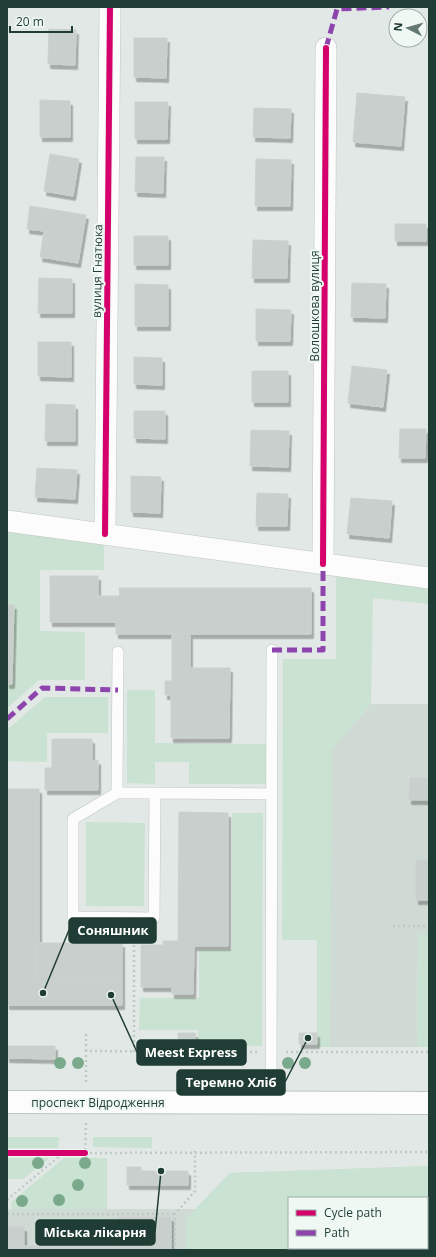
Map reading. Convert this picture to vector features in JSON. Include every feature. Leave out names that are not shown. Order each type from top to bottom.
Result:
[{"type":"main road","name":"проспект Відродження","points":[[7,1102],[429,1103]]},
{"type":"street","name":"вулиця Гнатюка","points":[[105,534],[110,7]]},
{"type":"street","name":"Волошкова вулиця","points":[[323,564],[326,48]]},
{"type":"street","points":[[7,521],[429,578]]},
{"type":"lane","points":[[271,1102],[272,650]]},
{"type":"lane","points":[[117,793],[118,652]]},
{"type":"lane","points":[[155,793],[154,918],[73,917],[73,819],[117,793],[155,793],[272,794]]},
{"type":"path","points":[[134,918],[134,1052]]},
{"type":"path","points":[[393,926],[429,926]]},
{"type":"path","points":[[86,1031],[86,1153],[429,1152]]},
{"type":"path","points":[[86,1052],[429,1052]]},
{"type":"path","points":[[175,1250],[175,1214],[195,1190],[195,1152]]},
{"type":"path","points":[[7,1200],[63,1153]]},
{"type":"path","points":[[7,1214],[175,1214]]},
{"type":"shaded area","points":[[371,704],[429,704],[429,934],[418,934],[417,1047],[330,1047],[332,749]]},
{"type":"shaded area","points":[[429,1166],[429,1250],[7,1250],[7,1209],[195,1209],[230,1173]]},
{"type":"green space","points":[[7,530],[104,543],[104,570],[40,570],[40,631],[85,632],[85,680],[39,680],[7,708]]},
{"type":"green space","points":[[336,574],[429,587],[429,604],[373,598],[371,704],[332,749],[330,1047],[317,1047],[317,940],[282,940],[283,659],[336,659]]},
{"type":"green space","points":[[127,690],[155,690],[155,743],[267,744],[266,784],[189,784],[189,762],[155,762],[155,784],[127,783]]},
{"type":"green space","points":[[45,697],[108,697],[108,733],[47,733],[47,762],[7,761],[7,730]]},
{"type":"green space","points":[[232,813],[263,813],[262,1046],[198,1046],[198,1030],[139,1030],[140,998],[199,998],[199,950],[232,950]]},
{"type":"green space","points":[[86,822],[145,823],[144,906],[86,906]]},
{"type":"green space","points":[[418,934],[429,934],[429,1047],[417,1047]]},
{"type":"green space","points":[[7,1137],[59,1137],[58,1148],[7,1148]]},
{"type":"green space","points":[[93,1137],[152,1137],[152,1148],[93,1147]]},
{"type":"green space","points":[[7,1158],[50,1158],[23,1179],[7,1179]]},
{"type":"green space","points":[[64,1158],[107,1158],[107,1209],[12,1209],[11,1202]]},
{"type":"green space","points":[[429,1166],[429,1250],[186,1250],[186,1219],[230,1173]]},
{"type":"green space","points":[[107,1217],[107,1239],[39,1239],[39,1218]]},
{"type":"building","points":[[49,29],[76,30],[75,65],[48,64]]},
{"type":"building","points":[[134,38],[167,38],[166,78],[134,77]]},
{"type":"building","points":[[357,93],[405,97],[401,146],[353,142]]},
{"type":"building","points":[[40,100],[70,101],[70,137],[40,137]]},
{"type":"building","points":[[135,102],[168,102],[167,139],[135,139]]},
{"type":"building","points":[[254,108],[291,109],[290,138],[253,137]]},
{"type":"building","points":[[50,154],[79,159],[73,196],[44,191]]},
{"type":"building","points":[[136,157],[164,157],[163,193],[135,192]]},
{"type":"building","points":[[256,159],[291,160],[290,206],[255,206]]},
{"type":"building","points":[[30,206],[86,215],[78,263],[40,257],[44,231],[27,229]]},
{"type":"building","points":[[395,224],[426,224],[426,241],[395,241]]},
{"type":"building","points":[[134,236],[168,236],[168,265],[134,265]]},
{"type":"building","points":[[253,240],[288,241],[287,278],[252,278]]},
{"type":"building","points":[[39,278],[72,279],[72,313],[38,313]]},
{"type":"building","points":[[352,283],[386,284],[385,318],[351,317]]},
{"type":"building","points":[[135,284],[168,285],[168,326],[135,326]]},
{"type":"building","points":[[256,309],[291,310],[290,341],[256,341]]},
{"type":"building","points":[[38,342],[71,342],[71,377],[38,376]]},
{"type":"building","points":[[134,357],[162,358],[162,385],[134,384]]},
{"type":"building","points":[[352,366],[387,370],[383,407],[348,403]]},
{"type":"building","points":[[252,371],[288,371],[288,402],[252,402]]},
{"type":"building","points":[[46,404],[75,405],[75,441],[45,441]]},
{"type":"building","points":[[134,411],[165,411],[165,439],[134,438]]},
{"type":"building","points":[[400,429],[426,429],[425,458],[399,458]]},
{"type":"building","points":[[251,430],[289,431],[288,467],[250,466]]},
{"type":"building","points":[[37,468],[77,470],[75,499],[35,497]]},
{"type":"building","points":[[131,476],[161,477],[160,513],[131,512]]},
{"type":"building","points":[[257,493],[288,494],[287,526],[256,526]]},
{"type":"building","points":[[351,498],[392,501],[389,538],[347,534]]},
{"type":"building","points":[[50,576],[98,576],[98,596],[120,596],[119,588],[311,588],[311,634],[116,634],[116,622],[50,622]]},
{"type":"building","points":[[7,605],[14,605],[12,684],[7,684]]},
{"type":"building","points":[[172,634],[190,634],[190,668],[230,668],[229,738],[171,738],[171,695],[165,695],[165,681],[172,681]]},
{"type":"building","points":[[52,739],[92,739],[92,761],[98,760],[98,790],[45,790],[45,768],[52,768]]},
{"type":"building","points":[[410,778],[429,778],[429,800],[409,800]]},
{"type":"building","points":[[7,789],[39,789],[39,943],[122,943],[122,982],[36,982],[36,944],[7,944]]},
{"type":"building","points":[[179,812],[228,813],[228,946],[194,946],[193,994],[172,994],[172,987],[141,987],[141,945],[163,945],[163,941],[178,941]]},
{"type":"building","points":[[416,860],[429,860],[429,900],[416,900]]},
{"type":"building","points":[[7,944],[36,944],[36,982],[122,982],[122,1005],[7,1005]]},
{"type":"building","points":[[178,1033],[195,1033],[196,1045],[178,1045]]},
{"type":"building","points":[[299,1033],[317,1033],[317,1044],[299,1044]]},
{"type":"building","points":[[7,1046],[55,1046],[55,1059],[7,1058]]},
{"type":"building","points":[[127,1167],[141,1167],[141,1185],[127,1185]]},
{"type":"building","points":[[141,1171],[188,1171],[188,1185],[141,1185]]},
{"type":"building","points":[[119,1217],[171,1217],[171,1250],[119,1250]]},
{"type":"building","points":[[7,1227],[24,1227],[24,1246],[7,1246]]},
{"type":"building","points":[[7,1246],[119,1246],[119,1250],[7,1250]]},
{"type":"marked path","points":[[326,48],[337,9],[389,7]]},
{"type":"marked path","points":[[272,650],[323,650],[323,564]]},
{"type":"marked path","points":[[7,719],[42,688],[118,690]]},
{"type":"cycle path","points":[[105,534],[110,7]]},
{"type":"cycle path","points":[[323,564],[326,48]]},
{"type":"cycle path","points":[[7,1153],[85,1153]]},
{"type":"place","name":"Соняшник","points":[[43,993]]},
{"type":"place","name":"Meest Express","points":[[111,995]]},
{"type":"place","name":"Теремно Хліб","points":[[308,1038]]},
{"type":"place","name":"Міська лікарня","points":[[161,1171]]}]
